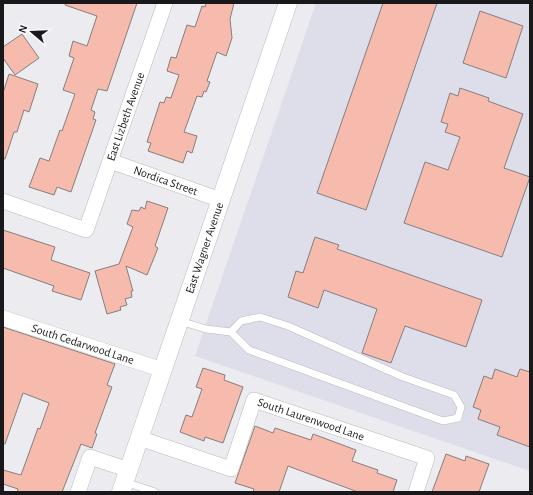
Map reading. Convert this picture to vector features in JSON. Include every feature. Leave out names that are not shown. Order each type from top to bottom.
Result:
[{"type":"street","name":"East Lizbeth Avenue","points":[[3,201],[86,230],[166,3]]},
{"type":"street","name":"East Wagner Avenue","points":[[125,481],[288,3]]},
{"type":"street","name":"Nordica Street","points":[[110,162],[221,200]]},
{"type":"street","name":"South Cedarwood Lane","points":[[3,318],[163,370]]},
{"type":"street","name":"South Laurenwood Lane","points":[[139,438],[231,469],[254,400],[427,458],[416,492]]},
{"type":"street","points":[[78,492],[90,457],[125,481]]},
{"type":"lane","points":[[180,321],[206,329],[230,332],[249,350],[443,421],[458,418],[461,407],[454,395],[396,374],[288,326],[260,317],[241,321],[230,332]]},
{"type":"lane","points":[[125,481],[155,492]]},
{"type":"shaded area","points":[[316,3],[530,3],[530,471],[195,356]]},
{"type":"building","points":[[65,3],[137,3],[107,91],[98,89],[91,110],[95,112],[93,119],[96,120],[71,192],[57,187],[54,195],[29,187],[40,158],[49,161],[60,130],[62,131],[75,94],[63,90],[74,58],[69,56],[73,41],[87,46],[97,16],[65,5]]},
{"type":"building","points":[[206,3],[234,3],[230,19],[232,38],[226,56],[217,52],[207,81],[210,82],[206,92],[204,91],[202,97],[197,96],[184,132],[197,136],[192,153],[187,151],[183,163],[148,151],[151,143],[147,142],[160,102],[164,103],[166,97],[171,98],[179,75],[167,71],[171,57],[176,58],[187,25],[195,27],[202,6],[205,7]]},
{"type":"building","points":[[383,3],[437,3],[366,210],[317,193]]},
{"type":"building","points":[[480,11],[523,26],[506,78],[463,63]]},
{"type":"building","points":[[22,34],[39,58],[15,75],[3,58],[3,47]]},
{"type":"building","points":[[9,74],[38,84],[29,112],[24,110],[17,132],[14,132],[5,159],[3,159],[3,93]]},
{"type":"building","points":[[460,88],[489,98],[488,101],[523,114],[504,168],[530,177],[502,257],[404,223],[425,162],[448,170],[460,137],[445,132],[448,124],[441,122],[450,93],[458,96]]},
{"type":"building","points":[[147,201],[168,208],[155,246],[158,248],[147,275],[126,266],[133,291],[131,291],[132,297],[125,299],[127,305],[120,307],[121,310],[107,314],[95,271],[119,264],[133,227],[127,224],[132,210],[139,211],[141,207],[145,209]]},
{"type":"building","points":[[3,230],[55,247],[51,260],[90,273],[81,300],[52,291],[54,286],[3,268]]},
{"type":"building","points":[[315,237],[339,245],[337,249],[482,300],[466,347],[405,326],[391,363],[362,353],[377,309],[324,290],[318,308],[288,297],[296,271],[303,273]]},
{"type":"building","points":[[3,327],[115,364],[107,385],[112,387],[95,433],[97,434],[92,448],[81,444],[62,492],[17,492],[18,489],[3,484],[3,470],[21,475],[49,403],[23,393],[5,444],[3,444]]},
{"type":"building","points":[[203,368],[225,375],[224,380],[243,387],[223,443],[205,437],[204,441],[180,432],[186,415],[192,417],[202,389],[196,387]]},
{"type":"building","points":[[495,369],[517,377],[520,369],[530,372],[530,447],[497,435],[500,427],[478,419],[481,410],[473,407],[484,376],[492,379]]},
{"type":"building","points":[[255,426],[273,433],[275,428],[311,440],[313,434],[356,450],[352,461],[378,470],[377,473],[397,480],[393,492],[358,492],[288,466],[279,492],[253,492],[254,489],[235,483]]},
{"type":"building","points":[[446,454],[465,461],[466,456],[489,464],[479,492],[432,492]]}]
